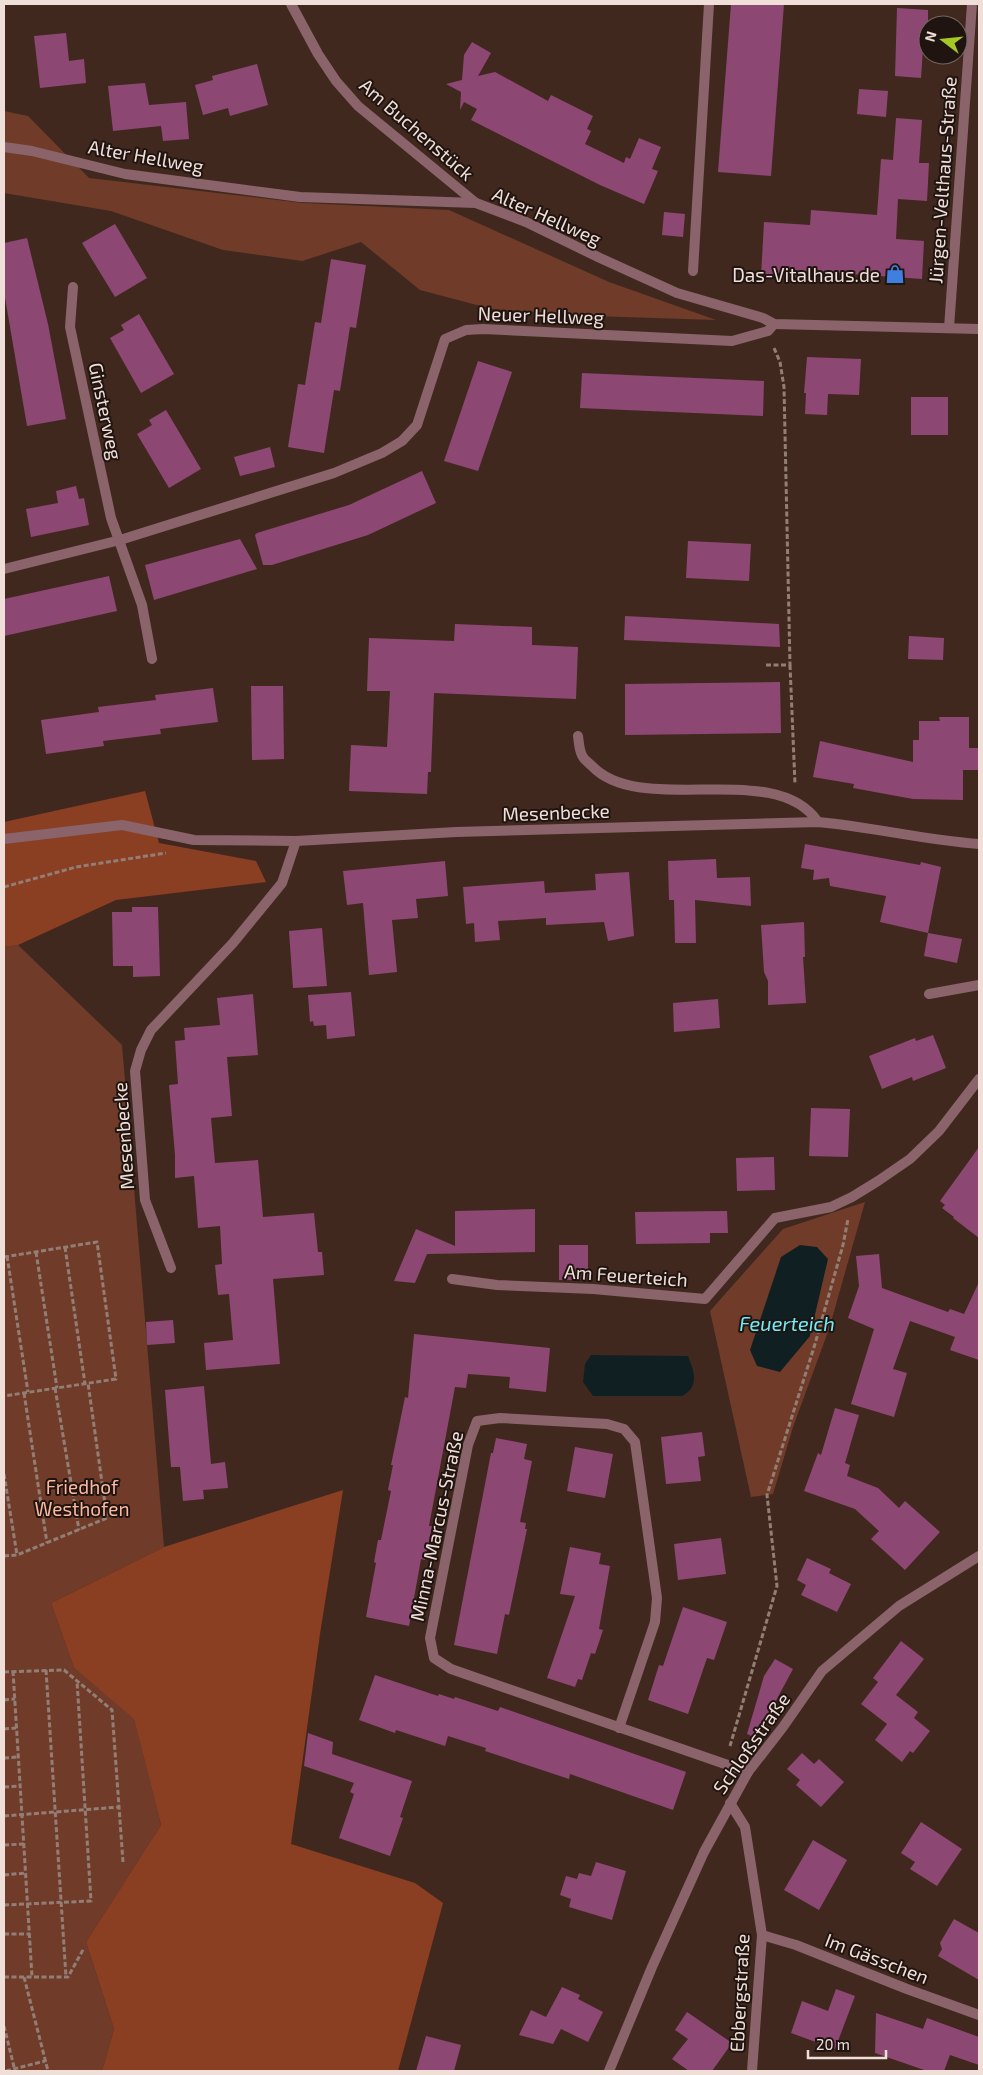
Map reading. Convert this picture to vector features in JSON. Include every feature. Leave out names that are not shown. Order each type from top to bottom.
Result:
[{"type":"street","name":"Am Buchenstück","points":[[291,4],[318,54],[336,81],[358,106],[476,203]]},
{"type":"street","points":[[693,271],[710,4]]},
{"type":"street","name":"Jürgen-Velthaus-Straße","points":[[949,328],[972,4]]},
{"type":"street","name":"Alter Hellweg","points":[[4,146],[125,174],[300,197],[476,203],[526,222],[677,293],[763,318],[771,328],[979,329]]},
{"type":"street","name":"Ginsterweg","points":[[73,287],[70,327],[111,518],[120,540]]},
{"type":"street","name":"Neuer Hellweg","points":[[4,568],[13,568],[120,540],[334,472],[382,453],[402,442],[417,425],[446,339],[466,330],[483,329],[732,341],[771,328]]},
{"type":"street","points":[[120,540],[142,605],[152,659]]},
{"type":"street","name":"Mesenbecke","points":[[578,736],[582,755],[602,776],[641,789],[703,788],[767,792],[790,800],[811,811],[818,822]]},
{"type":"street","name":"Mesenbecke","points":[[4,839],[122,825],[194,840],[296,841],[465,832],[818,822],[854,825],[979,844]]},
{"type":"street","name":"Mesenbecke","points":[[171,1268],[145,1200],[135,1071],[141,1050],[151,1030],[233,943],[282,884],[296,841]]},
{"type":"street","points":[[929,994],[979,985]]},
{"type":"street","name":"Am Feuerteich","points":[[452,1279],[497,1285],[593,1289],[705,1299],[775,1218],[831,1206],[852,1198],[878,1181],[916,1153],[939,1131],[979,1079]]},
{"type":"street","name":"Minna-Marcus-Straße","points":[[618,1728],[655,1622],[657,1598],[635,1442],[624,1429],[607,1424],[500,1418],[478,1421],[468,1445],[430,1638],[434,1658],[451,1669],[618,1728],[748,1772]]},
{"type":"street","name":"Schloßstraße","points":[[609,2071],[652,1967],[704,1852],[748,1772],[783,1728],[822,1671],[899,1606],[979,1556]]},
{"type":"street","name":"Ebbergstraße","points":[[730,1803],[745,1827],[762,1935],[752,2071]]},
{"type":"street","name":"Im Gässchen","points":[[762,1935],[796,1945],[906,1989],[979,2015]]},
{"type":"path","points":[[771,328],[784,387],[790,665],[795,787],[790,800]]},
{"type":"path","points":[[766,665],[790,665]]},
{"type":"path","points":[[4,887],[76,866],[162,855],[194,840]]},
{"type":"path","points":[[724,1763],[777,1586],[767,1495],[815,1344],[843,1245],[852,1198]]},
{"type":"path","points":[[4,1396],[26,1392],[116,1379],[97,1242],[6,1257],[26,1392],[47,1543]]},
{"type":"path","points":[[4,1556],[17,1555],[107,1518],[65,1247]]},
{"type":"path","points":[[36,1252],[79,1530]]},
{"type":"path","points":[[4,1474],[17,1555]]},
{"type":"path","points":[[46,1670],[66,1977]]},
{"type":"path","points":[[4,1672],[64,1670],[112,1710],[123,1862]]},
{"type":"path","points":[[13,1671],[32,1977]]},
{"type":"path","points":[[4,1905],[92,1901],[84,1810],[77,1681]]},
{"type":"path","points":[[4,1700],[15,1699]]},
{"type":"path","points":[[4,1729],[16,1728]]},
{"type":"path","points":[[4,1758],[18,1757]]},
{"type":"path","points":[[4,1787],[20,1786]]},
{"type":"path","points":[[4,1816],[119,1808]]},
{"type":"path","points":[[4,1845],[24,1844]]},
{"type":"path","points":[[4,1874],[26,1873]]},
{"type":"path","points":[[4,1934],[30,1934]]},
{"type":"path","points":[[4,1977],[68,1977],[84,1948]]},
{"type":"path","points":[[24,1977],[48,2071]]},
{"type":"path","points":[[4,2026],[14,2070]]},
{"type":"path","points":[[6,2071],[45,2061]]},
{"type":"green space","points":[[4,111],[28,116],[89,178],[303,203],[449,210],[609,282],[716,320],[593,316],[492,309],[420,290],[361,242],[302,261],[223,250],[111,211],[4,193]]},
{"type":"green space","name":"Friedhof Westhofen","points":[[18,945],[122,1045],[164,1547],[51,1603],[74,1668],[134,1718],[161,1825],[86,1942],[114,2029],[102,2071],[4,2071],[4,947]]},
{"type":"green space","points":[[865,1202],[829,1329],[793,1427],[773,1494],[751,1497],[710,1311],[783,1229]]},
{"type":"shaded area","points":[[145,791],[159,843],[256,861],[266,882],[116,900],[18,945],[4,947],[4,822]]},
{"type":"shaded area","points":[[343,1490],[320,1634],[291,1844],[415,1883],[443,1903],[398,2071],[102,2071],[114,2029],[86,1942],[161,1825],[134,1719],[74,1668],[51,1603],[164,1547]]},
{"type":"water","name":"Feuerteich","points":[[800,1245],[817,1247],[828,1259],[810,1336],[780,1372],[757,1366],[750,1350],[781,1257]]},
{"type":"water","points":[[591,1355],[688,1356],[692,1367],[693,1383],[688,1392],[682,1396],[593,1396],[583,1382],[585,1364]]},
{"type":"building","points":[[731,4],[784,4],[771,176],[718,172]]},
{"type":"building","points":[[897,8],[928,10],[928,15],[918,15],[918,65],[922,65],[921,78],[895,76]]},
{"type":"building","points":[[66,33],[69,61],[84,59],[86,83],[40,88],[34,36]]},
{"type":"building","points":[[472,42],[491,53],[478,76],[495,72],[548,101],[551,95],[593,116],[587,129],[591,131],[585,144],[624,163],[626,157],[630,159],[639,138],[661,147],[652,169],[658,171],[644,204],[600,185],[471,120],[477,109],[464,102],[460,110],[461,92],[446,84],[462,80],[464,55]]},
{"type":"building","points":[[257,64],[268,105],[230,116],[228,108],[203,115],[195,85],[213,80],[212,76]]},
{"type":"building","points":[[145,83],[149,105],[186,102],[189,139],[163,141],[161,126],[113,131],[108,86]]},
{"type":"building","points":[[859,89],[888,91],[886,117],[857,114]]},
{"type":"building","points":[[896,118],[922,120],[919,163],[929,163],[927,201],[898,199],[896,239],[924,241],[922,279],[808,271],[807,278],[761,276],[764,222],[810,225],[811,210],[877,215],[881,159],[893,160]]},
{"type":"building","points":[[664,212],[685,214],[683,237],[662,235]]},
{"type":"building","points":[[115,224],[147,278],[115,297],[82,243]]},
{"type":"building","points":[[27,238],[48,324],[66,419],[27,426],[4,292],[4,243]]},
{"type":"building","points":[[331,259],[366,265],[356,328],[350,327],[340,391],[334,390],[324,453],[288,447],[298,384],[305,385],[315,322],[321,323]]},
{"type":"building","points":[[139,314],[174,374],[141,393],[110,338],[124,330],[121,325]]},
{"type":"building","points":[[807,357],[861,359],[859,395],[828,394],[827,415],[805,414],[806,393],[804,393]]},
{"type":"building","points":[[478,361],[512,372],[478,471],[444,461]]},
{"type":"building","points":[[582,373],[764,381],[763,416],[580,408]]},
{"type":"building","points":[[911,397],[948,397],[948,435],[911,435]]},
{"type":"building","points":[[166,410],[201,469],[169,488],[137,434],[152,425],[149,420]]},
{"type":"building","points":[[270,447],[275,467],[240,476],[234,457]]},
{"type":"building","points":[[422,471],[436,503],[368,535],[272,565],[263,565],[255,535],[257,533],[349,505]]},
{"type":"building","points":[[76,486],[79,499],[84,498],[89,525],[31,537],[26,509],[58,503],[56,491]]},
{"type":"building","points":[[240,539],[257,569],[154,600],[145,565]]},
{"type":"building","points":[[688,541],[751,544],[749,581],[686,578]]},
{"type":"building","points":[[109,576],[117,611],[4,636],[4,599]]},
{"type":"building","points":[[625,616],[779,624],[780,647],[624,640]]},
{"type":"building","points":[[455,624],[532,627],[532,645],[578,647],[576,699],[434,693],[431,772],[428,772],[427,794],[349,791],[351,745],[387,747],[390,691],[367,691],[369,638],[454,641]]},
{"type":"building","points":[[909,636],[944,638],[943,660],[908,659]]},
{"type":"building","points":[[780,682],[781,733],[625,735],[625,684]]},
{"type":"building","points":[[251,686],[283,686],[284,759],[252,760]]},
{"type":"building","points":[[213,688],[218,722],[160,729],[161,734],[103,741],[104,746],[46,754],[41,720],[99,712],[98,707],[156,700],[155,695]]},
{"type":"building","points":[[939,717],[969,717],[969,748],[979,748],[979,770],[963,770],[963,800],[913,799],[853,788],[854,784],[813,777],[820,741],[913,762],[913,740],[919,740],[919,721],[940,721]]},
{"type":"building","points":[[805,844],[920,865],[921,862],[941,867],[928,933],[880,922],[886,896],[830,886],[829,878],[813,880],[814,870],[801,868]]},
{"type":"building","points":[[716,859],[717,878],[750,877],[751,906],[695,900],[696,943],[675,943],[674,900],[669,900],[668,861]]},
{"type":"building","points":[[445,861],[448,896],[416,899],[418,918],[392,920],[397,972],[369,975],[363,903],[347,905],[343,871]]},
{"type":"building","points":[[629,872],[634,936],[608,941],[604,922],[546,925],[546,918],[498,921],[500,940],[475,942],[474,923],[466,924],[463,887],[544,881],[545,893],[596,890],[595,874]]},
{"type":"building","points":[[132,907],[158,907],[160,976],[133,977],[133,966],[113,966],[112,912],[132,912]]},
{"type":"building","points":[[804,922],[805,957],[803,957],[806,1003],[768,1005],[768,981],[764,972],[761,925]]},
{"type":"building","points":[[322,928],[327,986],[293,988],[289,931]]},
{"type":"building","points":[[928,933],[962,939],[957,963],[924,956]]},
{"type":"building","points":[[351,992],[355,1036],[327,1039],[326,1025],[314,1026],[313,1021],[310,1022],[308,995]]},
{"type":"building","points":[[253,994],[258,1055],[227,1057],[232,1116],[211,1118],[215,1163],[258,1160],[263,1217],[314,1213],[318,1252],[322,1252],[324,1275],[273,1279],[280,1364],[206,1370],[204,1343],[233,1340],[229,1294],[218,1295],[215,1265],[222,1264],[220,1226],[198,1228],[194,1176],[175,1178],[169,1085],[178,1084],[175,1041],[185,1040],[184,1028],[220,1025],[217,998]]},
{"type":"building","points":[[718,999],[720,1028],[674,1032],[673,1003]]},
{"type":"building","points":[[933,1035],[946,1068],[913,1081],[912,1077],[882,1089],[869,1056],[915,1038],[916,1041]]},
{"type":"building","points":[[811,1108],[850,1109],[848,1157],[809,1156]]},
{"type":"building","points":[[979,1147],[979,1238],[942,1208],[945,1205],[940,1201]]},
{"type":"building","points":[[774,1157],[775,1190],[737,1191],[736,1158]]},
{"type":"building","points":[[535,1209],[535,1252],[427,1254],[415,1283],[394,1281],[416,1229],[455,1246],[455,1211]]},
{"type":"building","points":[[727,1211],[728,1233],[710,1233],[710,1243],[636,1244],[635,1212]]},
{"type":"building","points":[[559,1245],[588,1245],[588,1280],[559,1280]]},
{"type":"building","points":[[879,1254],[882,1288],[948,1312],[950,1309],[964,1314],[979,1282],[979,1360],[950,1350],[955,1337],[910,1321],[893,1369],[907,1373],[894,1417],[851,1404],[874,1329],[848,1318],[859,1286],[856,1256]]},
{"type":"building","points":[[173,1320],[175,1343],[147,1345],[146,1322]]},
{"type":"building","points":[[414,1334],[550,1348],[546,1392],[509,1388],[510,1377],[468,1374],[466,1388],[455,1387],[429,1526],[432,1526],[425,1560],[421,1559],[409,1626],[366,1617],[376,1563],[374,1562],[378,1540],[381,1540],[391,1491],[388,1490],[393,1465],[391,1465],[405,1397],[408,1398]]},
{"type":"building","points":[[204,1386],[211,1464],[225,1462],[228,1488],[203,1490],[204,1499],[183,1501],[180,1467],[171,1467],[165,1390]]},
{"type":"building","points":[[835,1408],[859,1415],[845,1463],[850,1465],[847,1476],[878,1488],[899,1508],[905,1501],[940,1532],[905,1570],[871,1539],[879,1531],[855,1509],[804,1491],[818,1453],[821,1455]]},
{"type":"building","points":[[702,1432],[705,1456],[698,1457],[701,1481],[666,1484],[661,1437]]},
{"type":"building","points":[[496,1438],[527,1444],[524,1459],[532,1461],[520,1522],[526,1523],[525,1529],[527,1529],[509,1615],[505,1614],[497,1654],[454,1645],[491,1453],[493,1453]]},
{"type":"building","points":[[575,1447],[613,1454],[605,1498],[567,1491]]},
{"type":"building","points":[[721,1538],[726,1574],[678,1580],[674,1544]]},
{"type":"building","points":[[570,1547],[601,1553],[599,1564],[610,1566],[599,1629],[603,1630],[595,1654],[591,1653],[582,1680],[578,1679],[575,1687],[547,1678],[575,1596],[560,1594]]},
{"type":"building","points":[[807,1558],[831,1569],[829,1573],[851,1584],[837,1612],[801,1595],[806,1585],[797,1580]]},
{"type":"building","points":[[683,1607],[727,1622],[714,1660],[707,1658],[688,1714],[648,1700],[659,1665],[663,1666]]},
{"type":"building","points":[[901,1641],[924,1659],[896,1695],[918,1712],[914,1718],[930,1731],[913,1753],[910,1751],[902,1762],[875,1740],[887,1724],[861,1704],[878,1682],[873,1678]]},
{"type":"building","points":[[775,1659],[793,1669],[756,1738],[747,1734],[764,1676]]},
{"type":"building","points":[[375,1675],[438,1696],[439,1694],[454,1699],[455,1697],[498,1711],[500,1707],[686,1772],[673,1810],[570,1774],[569,1779],[485,1751],[486,1748],[448,1736],[445,1746],[396,1730],[395,1733],[359,1720]]},
{"type":"building","points":[[308,1733],[333,1742],[332,1754],[412,1781],[400,1817],[403,1818],[390,1856],[339,1838],[354,1794],[350,1792],[354,1783],[304,1766]]},
{"type":"building","points":[[802,1753],[814,1764],[819,1759],[844,1782],[821,1807],[796,1785],[800,1780],[787,1769]]},
{"type":"building","points":[[921,1822],[962,1849],[937,1886],[910,1869],[915,1862],[901,1853]]},
{"type":"building","points":[[813,1840],[847,1860],[819,1910],[784,1890]]},
{"type":"building","points":[[596,1862],[626,1871],[612,1920],[569,1907],[571,1899],[560,1895],[566,1876],[577,1879],[579,1873],[591,1876]]},
{"type":"building","points":[[954,1919],[979,1933],[979,1980],[938,1956],[942,1949],[940,1943]]},
{"type":"building","points":[[562,1987],[580,1995],[578,1999],[603,2012],[588,2042],[561,2029],[553,2044],[519,2035],[531,2010],[546,2017]]},
{"type":"building","points":[[836,1989],[855,1996],[835,2049],[791,2033],[802,2001],[828,2011]]},
{"type":"building","points":[[687,2012],[732,2043],[712,2071],[689,2071],[672,2059],[688,2039],[675,2030]]},
{"type":"building","points":[[876,2013],[923,2029],[927,2018],[979,2037],[979,2065],[950,2055],[944,2071],[927,2071],[875,2053]]},
{"type":"building","points":[[426,2036],[461,2045],[454,2071],[416,2071]]},
{"type":"place","name":"Das-Vitalhaus.de","points":[[895,274]]}]
